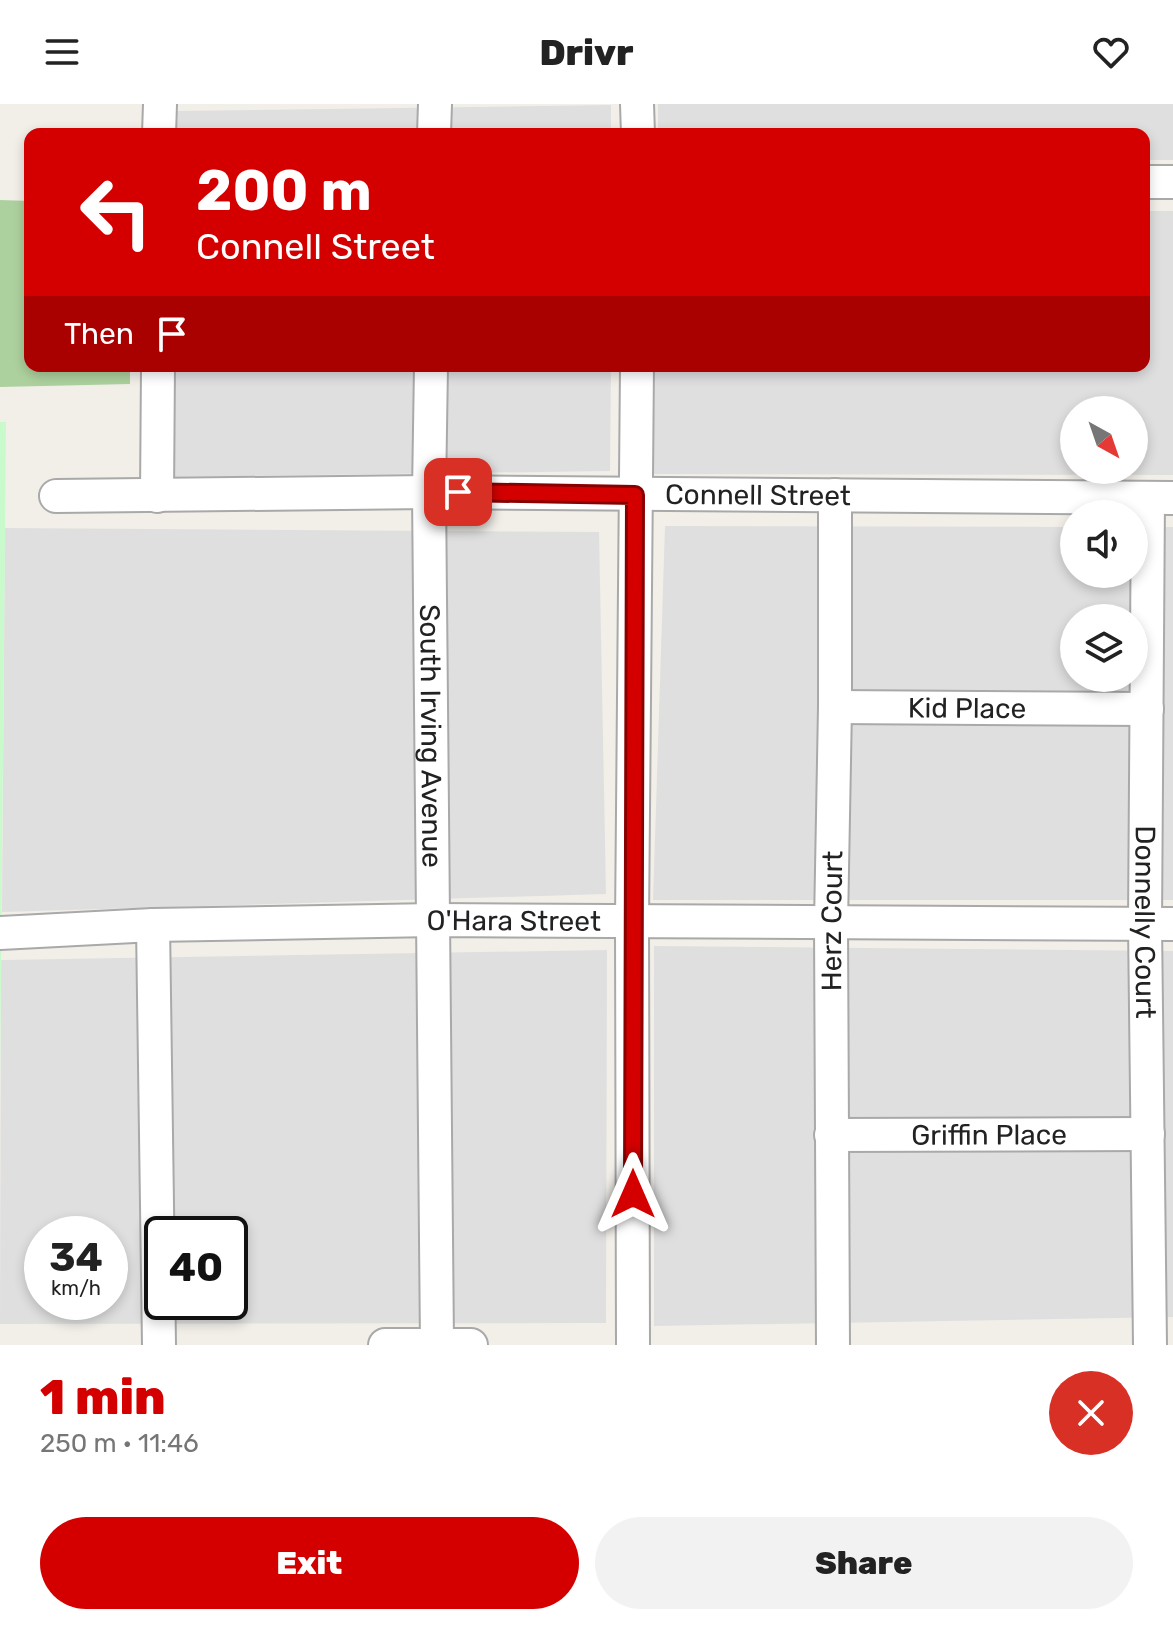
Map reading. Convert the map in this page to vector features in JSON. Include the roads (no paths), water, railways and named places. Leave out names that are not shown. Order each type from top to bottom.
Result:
[{"type":"street","points":[[159,128],[160,104]]},
{"type":"street","points":[[434,128],[435,104]]},
{"type":"street","points":[[637,104],[638,128]]},
{"type":"street","points":[[1150,182],[1173,182]]},
{"type":"street","points":[[157,496],[158,372]]},
{"type":"street","name":"South Irving Avenue","points":[[431,372],[429,492],[437,1344]]},
{"type":"street","points":[[633,1345],[632,922],[637,372]]},
{"type":"street","name":"Connell Street","points":[[56,496],[429,492],[1160,498]]},
{"type":"street","name":"Herz Court","points":[[833,1345],[831,924],[835,495]]},
{"type":"street","name":"Donnelly Court","points":[[1150,1345],[1148,1134],[1159,924],[1147,709],[1160,498]]},
{"type":"street","name":"Kid Place","points":[[835,707],[1147,709]]},
{"type":"street","name":"O'Hara Street","points":[[0,933],[153,925],[434,920],[1159,924]]},
{"type":"street","points":[[153,925],[159,1345]]},
{"type":"street","name":"Griffin Place","points":[[831,1135],[1148,1134]]},
{"type":"street","points":[[385,1345],[471,1345]]}]
